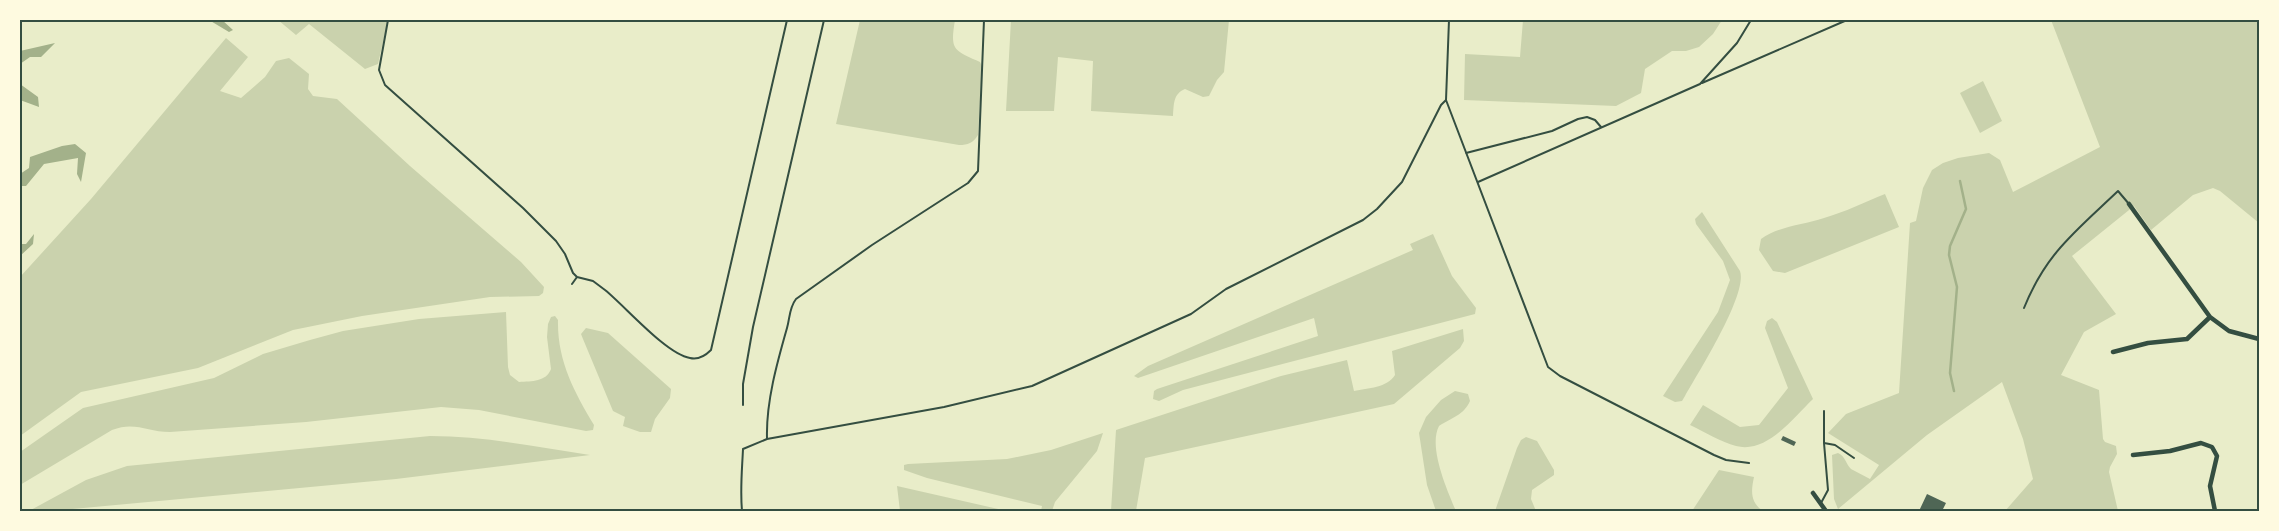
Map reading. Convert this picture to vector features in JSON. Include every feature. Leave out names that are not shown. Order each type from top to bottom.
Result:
[{"type":"street","points":[[2129,204],[2210,317],[2229,331],[2259,339]]},
{"type":"street","points":[[2113,352],[2148,343],[2186,339],[2210,317]]},
{"type":"street","points":[[2133,455],[2170,450],[2201,443],[2212,447],[2217,456],[2210,486],[2215,511]]},
{"type":"street","points":[[1813,493],[1826,511]]},
{"type":"lane","points":[[388,20],[379,70],[385,85],[523,208],[562,248],[577,277],[593,281],[674,351],[691,359],[702,357],[711,350],[787,20]]},
{"type":"lane","points":[[742,405],[743,384],[752,336],[824,20]]},
{"type":"lane","points":[[767,439],[768,412],[782,342],[790,309],[796,299],[872,245],[968,183],[978,171],[984,20]]},
{"type":"lane","points":[[1449,20],[1446,100],[1548,367],[1560,376],[1603,399],[1726,460],[1749,463]]},
{"type":"lane","points":[[1700,84],[1737,43],[1751,20]]},
{"type":"lane","points":[[1478,182],[1847,20]]},
{"type":"lane","points":[[742,511],[739,483],[743,476],[743,449],[767,439],[944,407],[1032,386],[1191,314],[1226,289],[1363,220],[1377,209],[1402,182],[1441,105],[1446,100]]},
{"type":"lane","points":[[1466,153],[1552,130],[1582,118],[1595,120],[1601,128]]},
{"type":"lane","points":[[2024,308],[2041,270],[2061,245],[2118,190],[2129,204]]},
{"type":"lane","points":[[572,284],[577,277]]},
{"type":"lane","points":[[1821,503],[1828,490],[1824,443],[1824,411]]},
{"type":"lane","points":[[1824,443],[1836,445],[1854,458]]},
{"type":"shaded area","points":[[209,20],[222,20],[233,30],[229,32]]},
{"type":"shaded area","points":[[278,20],[388,20],[378,64],[365,69],[309,24],[296,35]]},
{"type":"shaded area","points":[[860,20],[955,20],[953,38],[956,48],[964,55],[980,62],[982,66],[978,135],[972,142],[959,145],[836,124]]},
{"type":"shaded area","points":[[1011,20],[1229,20],[1224,72],[1217,80],[1209,96],[1203,97],[1185,89],[1181,91],[1175,100],[1173,116],[1091,111],[1093,61],[1058,57],[1054,111],[1006,111]]},
{"type":"shaded area","points":[[1523,20],[1722,20],[1713,34],[1699,47],[1686,51],[1672,51],[1645,69],[1641,93],[1616,106],[1464,100],[1465,54],[1520,57]]},
{"type":"shaded area","points":[[2051,20],[2259,20],[2259,223],[2220,191],[2213,188],[2193,195],[2151,230],[2134,206],[2072,256],[2116,314],[2084,332],[2061,375],[2099,390],[2103,439],[2105,442],[2116,446],[2117,454],[2109,472],[2118,511],[2005,511],[2033,479],[2023,439],[2002,382],[1927,435],[1838,509],[1834,499],[1832,455],[1838,453],[1844,458],[1851,469],[1870,479],[1879,465],[1828,433],[1846,414],[1899,393],[1910,223],[1916,221],[1923,188],[1932,170],[1943,163],[1958,158],[1989,153],[2000,160],[2013,192],[2100,147]]},
{"type":"shaded area","points":[[226,38],[248,57],[220,91],[241,98],[265,77],[276,61],[289,58],[309,74],[308,89],[313,96],[337,99],[410,166],[521,262],[544,287],[543,293],[539,296],[490,297],[362,316],[293,330],[198,368],[81,392],[20,436],[20,277],[91,199]]},
{"type":"shaded area","points":[[55,43],[41,57],[30,57],[20,64],[20,51]]},
{"type":"shaded area","points":[[1983,81],[2002,121],[1980,133],[1960,93]]},
{"type":"shaded area","points":[[20,84],[38,97],[39,107],[20,100]]},
{"type":"shaded area","points":[[75,144],[86,153],[81,182],[77,174],[78,158],[44,164],[26,186],[20,186],[20,174],[29,168],[30,157],[62,146]]},
{"type":"shaded area","points":[[1885,194],[1899,227],[1785,273],[1773,271],[1759,250],[1761,239],[1775,231],[1832,216]]},
{"type":"shaded area","points":[[1702,212],[1740,271],[1740,282],[1737,297],[1720,334],[1682,401],[1675,402],[1663,396],[1718,312],[1730,280],[1723,261],[1696,224],[1695,219]]},
{"type":"shaded area","points":[[34,234],[33,244],[20,256],[20,244],[26,244]]},
{"type":"shaded area","points":[[1433,234],[1452,276],[1476,308],[1475,314],[1183,390],[1159,401],[1153,399],[1154,391],[1157,389],[1318,336],[1314,318],[1138,378],[1134,376],[1148,366],[1413,250],[1410,244]]},
{"type":"shaded area","points":[[506,312],[508,367],[510,375],[519,382],[542,379],[549,373],[551,369],[547,337],[548,324],[551,317],[555,316],[558,320],[560,349],[568,375],[594,425],[593,430],[586,431],[479,410],[441,407],[306,422],[170,432],[128,427],[112,430],[20,485],[20,452],[83,408],[214,378],[263,354],[343,331],[419,319]]},
{"type":"shaded area","points":[[1772,318],[1777,322],[1813,399],[1779,433],[1758,445],[1736,446],[1690,425],[1703,405],[1740,427],[1759,425],[1788,388],[1765,328],[1767,321]]},
{"type":"shaded area","points":[[586,328],[608,333],[671,389],[670,398],[655,419],[651,432],[640,432],[623,426],[625,417],[613,411],[581,334]]},
{"type":"shaded area","points":[[1463,329],[1464,341],[1460,348],[1394,404],[1145,458],[1136,511],[1111,511],[1116,430],[1281,376],[1347,360],[1354,391],[1377,387],[1387,383],[1395,375],[1392,351]]},
{"type":"shaded area","points":[[1455,391],[1468,394],[1470,401],[1461,413],[1439,426],[1436,435],[1436,445],[1440,469],[1456,511],[1436,511],[1427,485],[1419,433],[1426,417],[1441,400]]},
{"type":"shaded area","points":[[1103,433],[1097,451],[1055,502],[1052,511],[1041,511],[1042,506],[927,478],[904,470],[904,465],[908,464],[1007,459],[1051,450]]},
{"type":"shaded area","points":[[430,436],[490,440],[590,455],[396,479],[51,511],[29,511],[86,480],[127,466]]},
{"type":"shaded area","points":[[1526,437],[1537,441],[1554,470],[1554,475],[1532,490],[1531,499],[1536,511],[1495,511],[1517,448],[1521,440]]},
{"type":"shaded area","points":[[1719,470],[1754,477],[1752,496],[1756,504],[1763,511],[1692,511]]},
{"type":"shaded area","points":[[897,486],[1007,511],[900,511]]},
{"type":"building","points":[[1783,436],[1796,442],[1794,446],[1781,440]]},
{"type":"building","points":[[1927,494],[1946,503],[1942,511],[1919,511]]},
{"type":"waterway","points":[[1954,391],[1950,373],[1957,287],[1949,255],[1950,246],[1966,209],[1960,181]]}]
